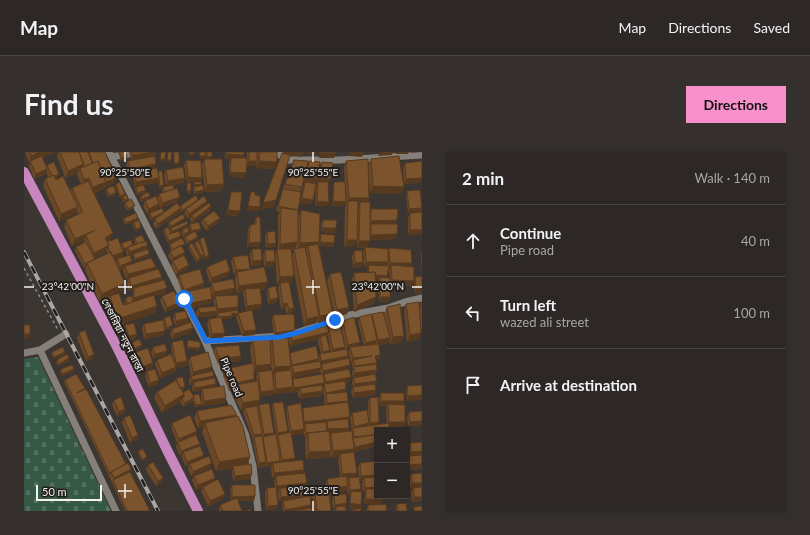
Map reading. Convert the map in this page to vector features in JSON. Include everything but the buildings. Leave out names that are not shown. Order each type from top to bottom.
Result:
[{"type":"main road","name":"গেণ্ডারিয়া নতুন রাস্তা","points":[[24,172],[118,349],[198,511]]},
{"type":"street","points":[[111,155],[138,152]]},
{"type":"street","points":[[278,152],[281,156],[288,160],[339,160],[422,155]]},
{"type":"street","name":"Pipe road","points":[[111,155],[206,341],[246,436],[253,466],[258,511]]},
{"type":"street","points":[[206,341],[280,337],[300,332],[350,315],[388,308],[422,298]]},
{"type":"street","points":[[24,353],[40,350],[64,335]]},
{"type":"street","points":[[40,350],[116,511]]},
{"type":"path","points":[[24,268],[64,335]]},
{"type":"green space","points":[[38,357],[111,511],[24,511],[24,359]]},
{"type":"railway","points":[[24,252],[158,511]]},
{"type":"route","points":[[184,299],[206,341],[280,337],[335,320]]}]
